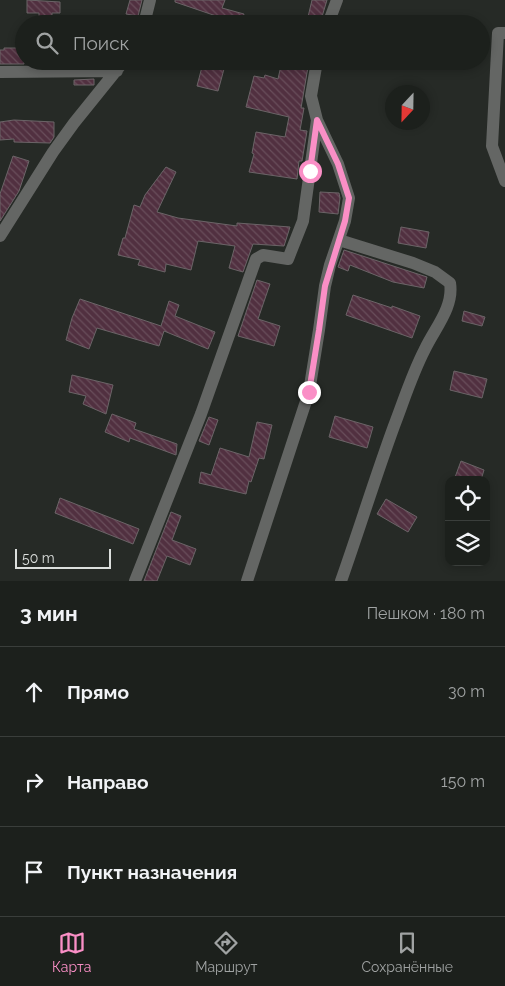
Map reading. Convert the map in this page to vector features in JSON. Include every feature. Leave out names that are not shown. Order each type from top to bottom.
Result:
[{"type":"street","points":[[146,15],[150,0]]},
{"type":"street","points":[[331,15],[337,0]]},
{"type":"street","points":[[505,33],[498,33],[492,146],[505,181]]},
{"type":"street","points":[[0,72],[40,70]]},
{"type":"street","points":[[0,236],[53,152],[118,70]]},
{"type":"street","points":[[247,581],[309,392],[325,286],[349,198],[338,164],[317,120],[311,96],[315,70]]},
{"type":"street","points":[[135,581],[201,414],[256,259],[263,256],[288,259],[303,221],[317,120]]},
{"type":"street","points":[[339,240],[435,272],[450,283],[452,294],[448,307],[416,367],[381,461],[357,538],[341,581]]},
{"type":"building","points":[[27,0],[60,2],[60,13],[39,15],[39,13],[27,13]]},
{"type":"building","points":[[130,0],[142,0],[138,15],[126,14]]},
{"type":"building","points":[[175,0],[225,0],[222,8],[244,14],[213,15],[175,2]]},
{"type":"building","points":[[312,0],[327,0],[322,15],[308,15]]},
{"type":"building","points":[[4,48],[15,48],[15,64],[0,64],[0,50],[4,50]]},
{"type":"building","points":[[201,70],[224,70],[218,91],[197,86]]},
{"type":"building","points":[[280,70],[307,70],[301,108],[304,108],[300,130],[307,131],[302,161],[299,161],[297,179],[249,172],[254,154],[252,153],[256,132],[285,137],[289,117],[246,107],[254,76],[264,78],[265,75],[278,79]]},
{"type":"building","points":[[94,79],[94,85],[74,85],[74,80]]},
{"type":"building","points":[[14,120],[54,122],[54,137],[50,143],[14,142],[14,139],[0,140],[0,122]]},
{"type":"building","points":[[13,156],[29,161],[19,191],[0,221],[0,194]]},
{"type":"building","points":[[166,167],[176,172],[157,212],[178,218],[237,226],[237,223],[290,227],[284,246],[253,244],[243,272],[229,268],[235,246],[198,241],[191,270],[166,264],[165,272],[138,265],[140,260],[118,255],[134,205],[140,207],[145,195]]},
{"type":"building","points":[[320,192],[339,193],[338,214],[319,212]]},
{"type":"building","points":[[401,227],[429,232],[426,248],[398,243]]},
{"type":"building","points":[[344,250],[427,277],[424,288],[393,282],[350,265],[348,271],[338,267]]},
{"type":"building","points":[[257,280],[270,284],[258,319],[280,326],[274,346],[238,336]]},
{"type":"building","points":[[353,295],[420,316],[412,338],[346,315]]},
{"type":"building","points":[[80,299],[161,326],[169,301],[179,305],[175,316],[215,332],[208,349],[164,331],[159,346],[97,328],[89,349],[66,340]]},
{"type":"building","points":[[464,311],[485,317],[482,326],[462,321]]},
{"type":"building","points":[[454,371],[487,379],[482,398],[450,390]]},
{"type":"building","points":[[72,375],[113,385],[106,414],[83,404],[86,396],[69,392]]},
{"type":"building","points":[[112,414],[136,423],[134,429],[177,444],[176,455],[130,438],[129,442],[105,432]]},
{"type":"building","points":[[335,416],[373,427],[367,448],[329,437]]},
{"type":"building","points":[[209,417],[218,420],[209,445],[199,441]]},
{"type":"building","points":[[257,422],[272,425],[264,459],[259,458],[251,482],[249,481],[246,494],[199,483],[201,472],[211,475],[220,448],[249,457]]},
{"type":"building","points":[[461,461],[484,470],[482,476],[455,476]]},
{"type":"building","points":[[60,498],[139,529],[133,544],[55,513]]},
{"type":"building","points":[[386,499],[417,517],[408,532],[377,514]]},
{"type":"building","points":[[171,512],[181,516],[172,540],[196,549],[190,565],[167,556],[157,581],[144,581]]},
{"type":"route","points":[[309,392],[325,286],[345,221],[349,198],[338,164],[317,120],[310,171]]}]
